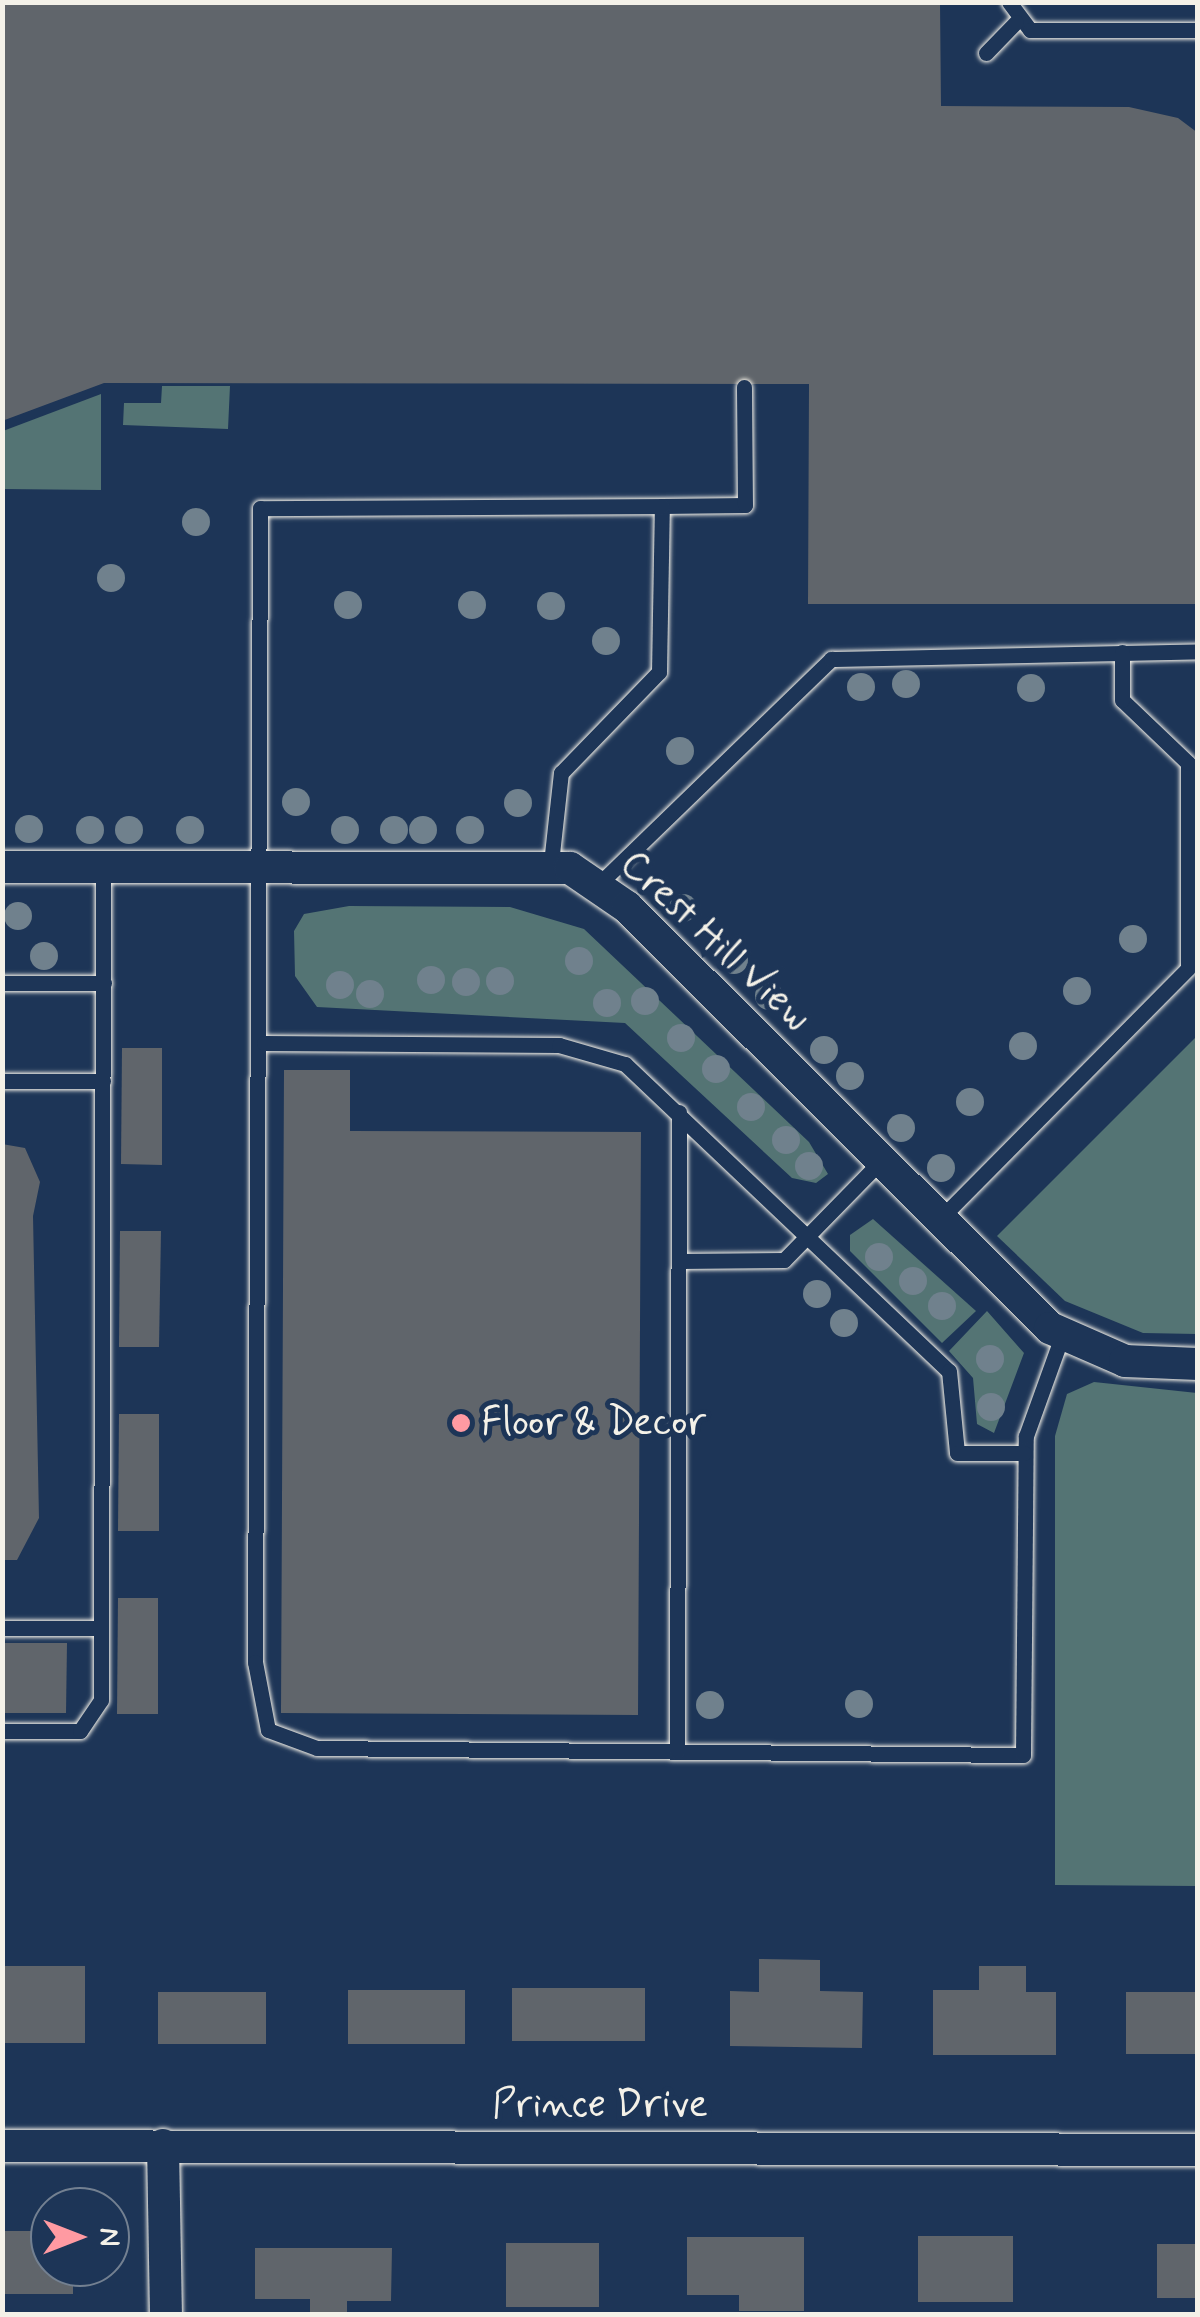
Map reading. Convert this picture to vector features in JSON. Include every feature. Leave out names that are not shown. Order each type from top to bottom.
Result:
[{"type":"street","name":"Crest Hill View","points":[[2,866],[259,868],[550,863],[598,885],[1062,1336],[1126,1360],[1198,1364]]},
{"type":"street","points":[[163,2145],[166,2314]]},
{"type":"street","name":"Prince Drive","points":[[2,2146],[1198,2150]]},
{"type":"lane","points":[[1009,2],[1016,22],[1036,31],[1198,30]]},
{"type":"lane","points":[[986,53],[1016,22]]},
{"type":"lane","points":[[744,388],[745,505],[260,508],[259,868],[264,1042],[256,1073],[262,1721],[290,1743],[317,1748],[1022,1755],[1024,1452],[1062,1336]]},
{"type":"lane","points":[[550,863],[561,773],[659,672],[662,506]]},
{"type":"lane","points":[[598,885],[831,658],[1198,651]]},
{"type":"lane","points":[[939,1220],[1188,968],[1188,763],[1122,700],[1122,652]]},
{"type":"lane","points":[[2,1731],[80,1731],[95,1720],[100,1628],[103,866]]},
{"type":"lane","points":[[2,983],[104,983]]},
{"type":"lane","points":[[264,1042],[583,1048],[626,1064],[950,1371],[957,1453],[1024,1452]]},
{"type":"lane","points":[[2,1081],[103,1081]]},
{"type":"lane","points":[[677,1752],[679,1112]]},
{"type":"lane","points":[[679,1261],[780,1261],[880,1162]]},
{"type":"lane","points":[[2,1628],[100,1628]]},
{"type":"green space","points":[[162,386],[230,386],[228,429],[123,425],[124,403],[161,403]]},
{"type":"green space","points":[[101,394],[101,490],[3,489],[3,431]]},
{"type":"green space","points":[[349,906],[510,907],[584,929],[809,1142],[828,1174],[816,1183],[792,1178],[625,1023],[317,1007],[295,976],[294,931],[304,914]]},
{"type":"green space","points":[[1197,1036],[1197,1334],[1143,1333],[1065,1301],[997,1236]]},
{"type":"green space","points":[[873,1219],[976,1311],[942,1343],[850,1251],[850,1235]]},
{"type":"green space","points":[[987,1311],[1024,1353],[994,1433],[977,1424],[973,1378],[949,1351]]},
{"type":"green space","points":[[1094,1382],[1197,1393],[1197,1886],[1055,1885],[1055,1436],[1067,1394]]},
{"type":"building","points":[[2,2],[940,2],[941,106],[1129,107],[1178,118],[1198,133],[1198,604],[808,604],[809,384],[104,383],[2,421]]},
{"type":"building","points":[[122,1048],[162,1048],[162,1165],[121,1164]]},
{"type":"building","name":"Floor & Decor","points":[[284,1070],[350,1070],[350,1131],[641,1132],[638,1715],[281,1713]]},
{"type":"building","points":[[2,1144],[25,1148],[40,1182],[33,1216],[39,1518],[17,1560],[2,1560]]},
{"type":"building","points":[[120,1231],[161,1231],[159,1347],[119,1347]]},
{"type":"building","points":[[119,1414],[159,1414],[159,1531],[118,1531]]},
{"type":"building","points":[[118,1598],[158,1598],[158,1714],[117,1714]]},
{"type":"building","points":[[2,1643],[67,1643],[66,1713],[2,1713]]},
{"type":"building","points":[[759,1959],[820,1960],[820,1991],[863,1992],[862,2048],[730,2046],[730,1991],[759,1992]]},
{"type":"building","points":[[2,1966],[85,1966],[85,2043],[2,2043]]},
{"type":"building","points":[[979,1966],[1026,1966],[1026,1992],[1056,1992],[1056,2055],[933,2055],[933,1990],[979,1990]]},
{"type":"building","points":[[512,1988],[645,1988],[645,2041],[512,2041]]},
{"type":"building","points":[[348,1990],[465,1990],[465,2044],[348,2044]]},
{"type":"building","points":[[158,1992],[266,1992],[266,2044],[158,2044]]},
{"type":"building","points":[[1126,1992],[1198,1992],[1198,2054],[1126,2054]]},
{"type":"building","points":[[2,2231],[30,2231],[30,2287],[73,2287],[73,2294],[2,2294]]},
{"type":"building","points":[[918,2236],[1013,2236],[1013,2302],[918,2302]]},
{"type":"building","points":[[687,2237],[804,2237],[804,2311],[739,2311],[739,2295],[687,2295]]},
{"type":"building","points":[[506,2243],[599,2243],[599,2307],[506,2307]]},
{"type":"building","points":[[1157,2244],[1198,2244],[1198,2298],[1157,2298]]},
{"type":"building","points":[[255,2248],[392,2248],[391,2301],[347,2301],[347,2314],[310,2314],[310,2299],[255,2299]]},
{"type":"place","name":"Floor & Decor","points":[[461,1423]]}]
